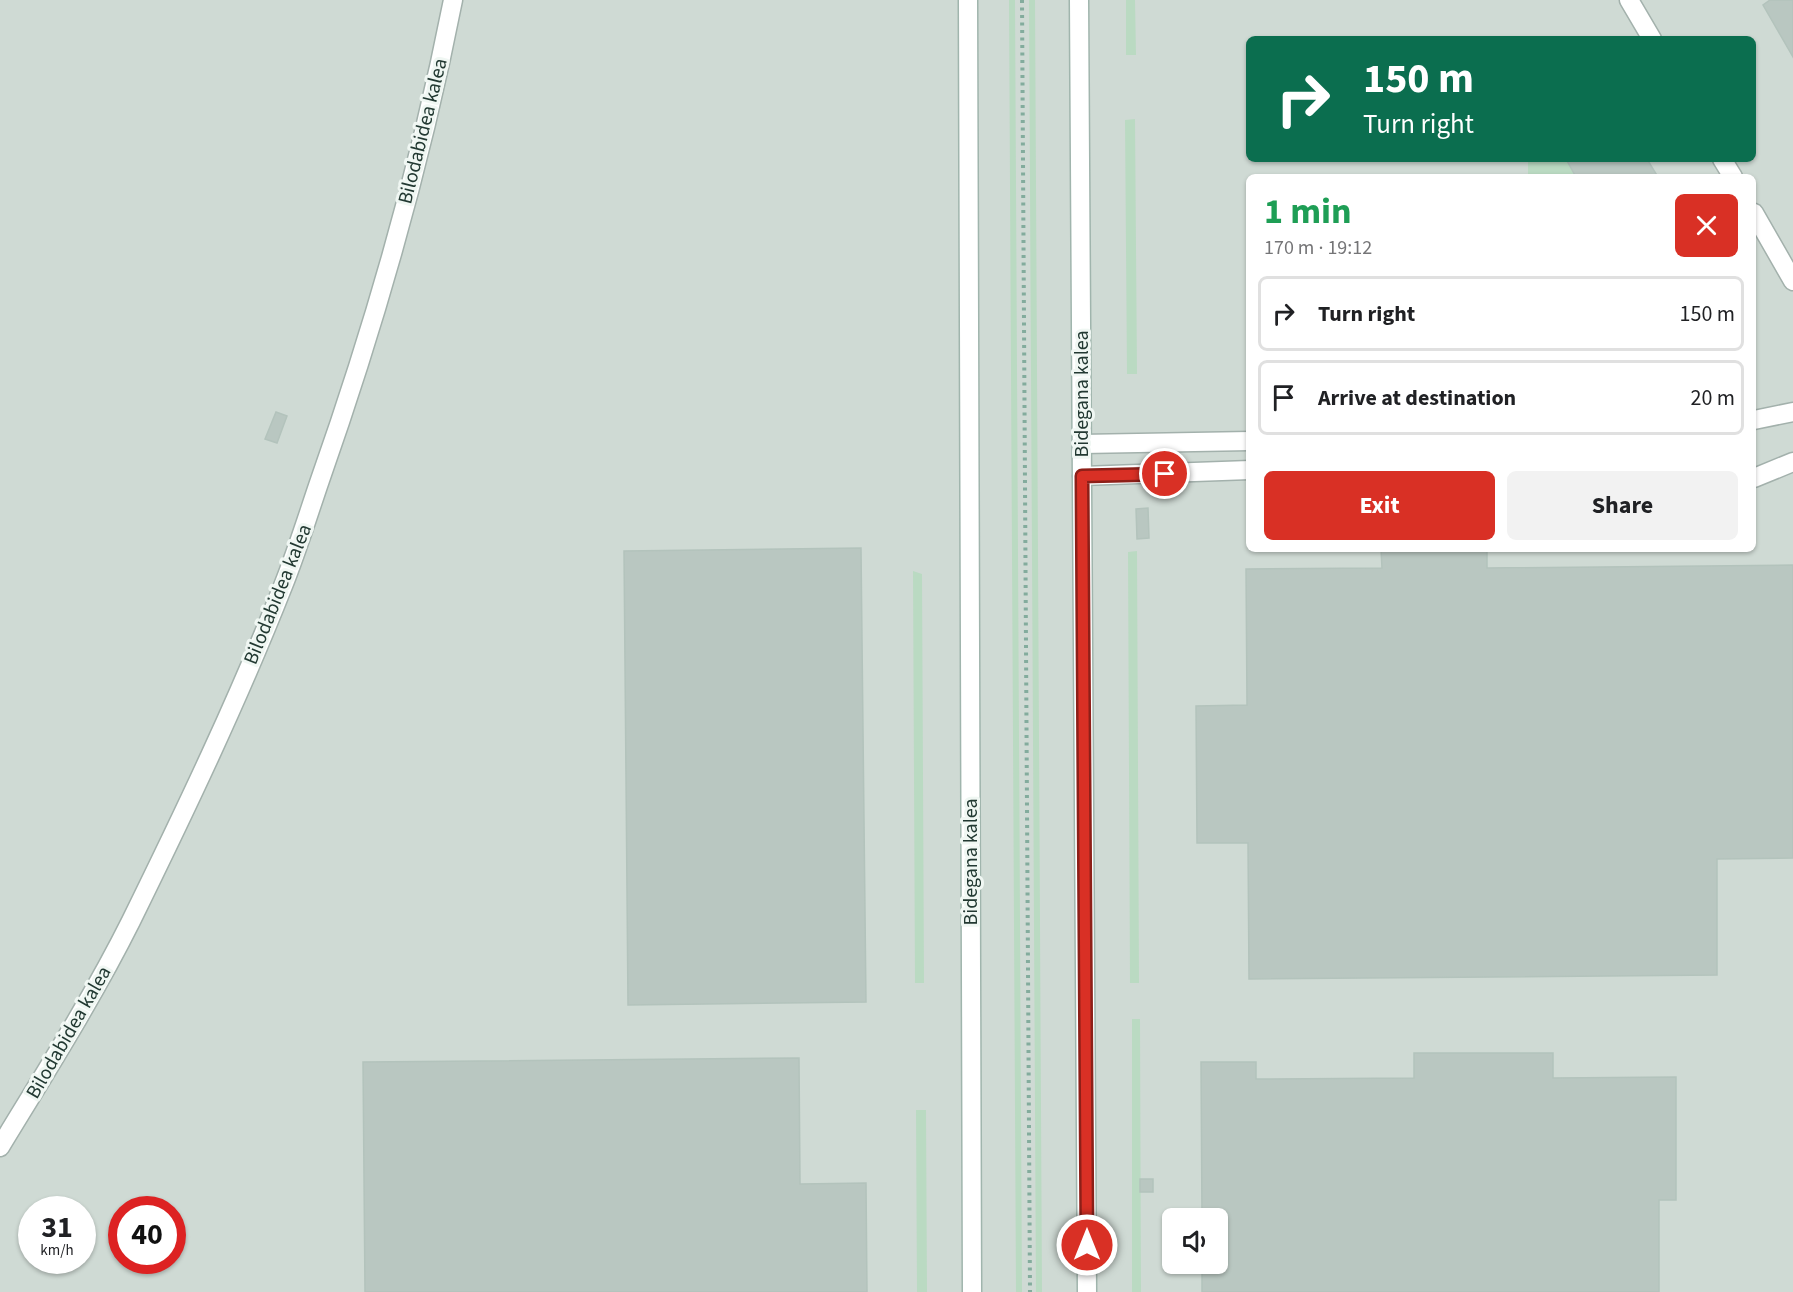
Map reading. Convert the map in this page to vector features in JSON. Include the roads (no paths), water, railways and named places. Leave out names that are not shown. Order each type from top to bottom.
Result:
[{"type":"street","name":"Bilodabidea kalea","points":[[0,1147],[76,1020],[130,923],[211,752],[284,585],[343,416],[381,294],[421,141],[453,0]]},
{"type":"street","name":"Bidegana kalea","points":[[968,0],[972,1292]]},
{"type":"street","name":"Bidegana kalea","points":[[1079,0],[1087,1292]]},
{"type":"street","points":[[1629,0],[1650,36]]},
{"type":"street","points":[[1756,216],[1793,281]]},
{"type":"street","points":[[1756,420],[1793,412]]},
{"type":"street","points":[[1082,444],[1246,441]]},
{"type":"street","points":[[1756,477],[1793,462]]},
{"type":"street","points":[[1082,476],[1246,470]]}]
